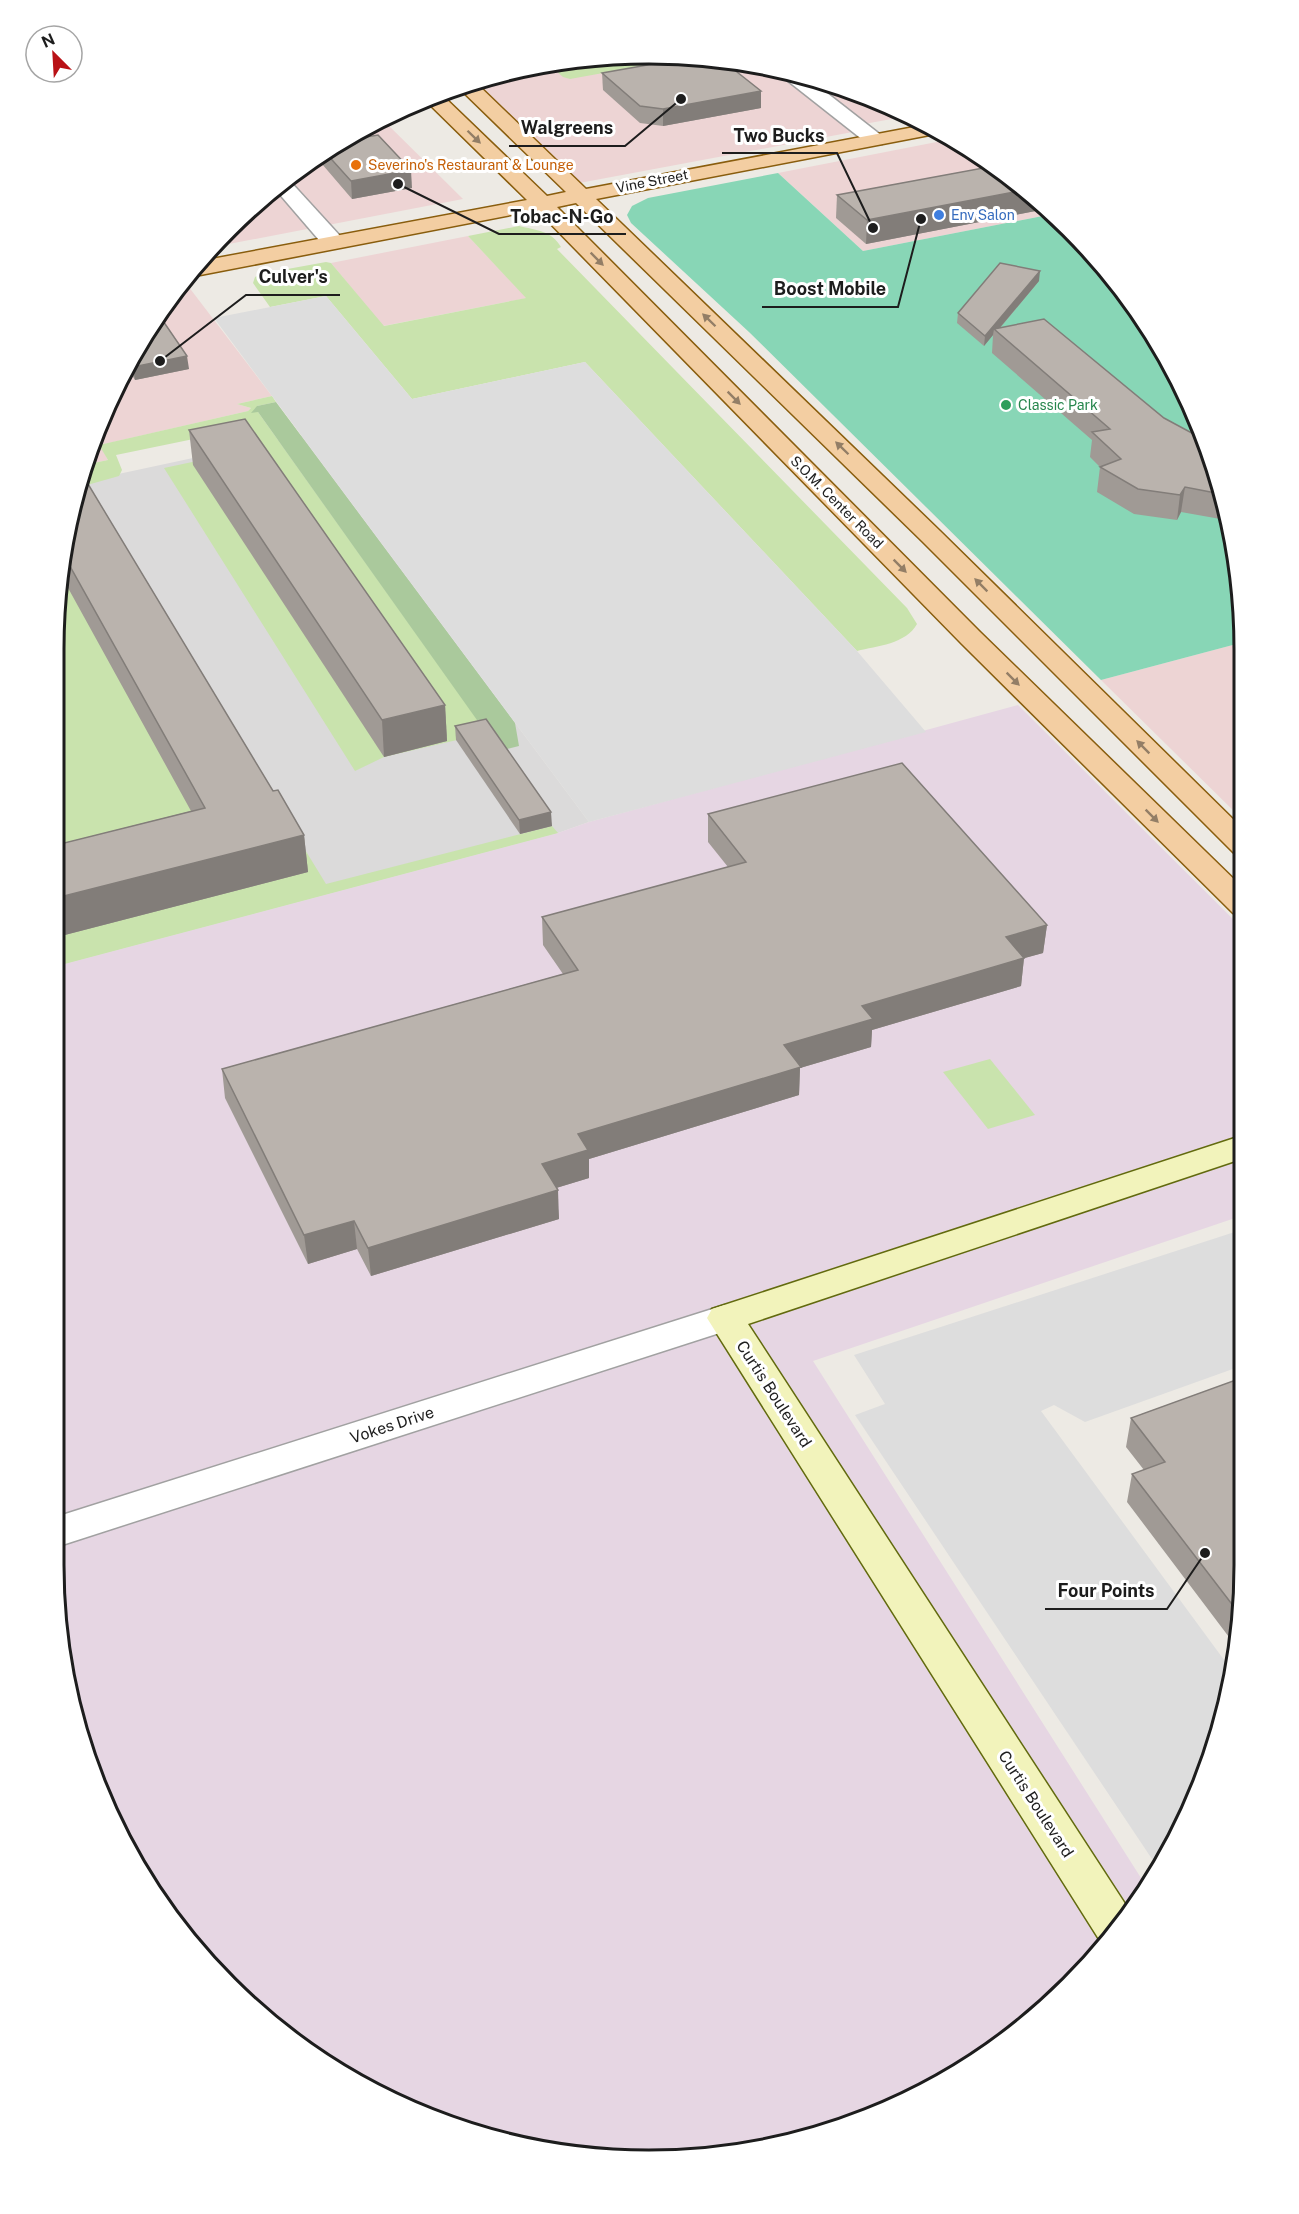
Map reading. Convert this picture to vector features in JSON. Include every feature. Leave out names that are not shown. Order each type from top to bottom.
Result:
[{"type":"main road","points":[[473,92],[931,536],[1234,838]]},
{"type":"main road","name":"S.O.M. Center Road","points":[[440,104],[541,202],[971,638],[1234,896]]},
{"type":"main road","name":"Vine Street","points":[[208,266],[920,131]]},
{"type":"street","points":[[806,86],[875,140]]},
{"type":"street","points":[[287,190],[333,242]]},
{"type":"street","points":[[725,1318],[1234,1149]]},
{"type":"street","name":"Vokes Drive","points":[[64,1529],[725,1318]]},
{"type":"street","name":"Curtis Boulevard","points":[[725,1318],[1113,1922]]},
{"type":"shaded area","points":[[650,64],[726,70],[799,84],[858,131],[574,184],[478,91],[535,76],[611,66]]},
{"type":"shaded area","points":[[820,90],[894,119],[864,124]]},
{"type":"shaded area","points":[[389,126],[463,199],[229,244],[293,185],[324,163]]},
{"type":"shaded area","points":[[939,142],[1006,185],[1042,216],[863,251],[778,173]]},
{"type":"shaded area","points":[[468,236],[527,298],[383,326],[331,263]]},
{"type":"shaded area","points":[[189,288],[272,396],[237,404],[251,408],[248,411],[102,445],[125,391],[143,357]]},
{"type":"shaded area","points":[[326,296],[412,399],[585,362],[857,651],[926,732],[589,822],[214,318]]},
{"type":"shaded area","points":[[301,435],[589,822],[558,833],[64,964],[66,611],[76,535],[90,480]]},
{"type":"shaded area","points":[[101,447],[108,460],[95,463]]},
{"type":"shaded area","points":[[1234,645],[1234,811],[1101,680]]},
{"type":"shaded area","points":[[1018,705],[1234,920],[1234,1218],[813,1361],[1142,1880],[1114,1921],[1063,1978],[1006,2029],[942,2071],[873,2105],[801,2130],[764,2138],[688,2148],[650,2150],[573,2144],[498,2130],[461,2118],[426,2105],[357,2071],[293,2029],[264,2004],[236,1978],[185,1921],[163,1890],[125,1823],[109,1788],[84,1716],[76,1679],[66,1603],[64,1564],[64,964],[558,833],[589,822]]},
{"type":"shaded area","points":[[1234,1232],[1234,1369],[1085,1422],[1054,1405],[1041,1411],[1226,1662],[1215,1716],[1203,1753],[1174,1823],[1153,1861],[855,1415],[885,1404],[854,1355]]},
{"type":"green space","points":[[652,64],[570,79],[558,72]]},
{"type":"green space","name":"Classic Park","points":[[778,173],[863,251],[1042,216],[1089,264],[1136,324],[1174,391],[1190,426],[1215,498],[1223,535],[1233,611],[1234,645],[1101,680],[749,332],[631,223],[627,215],[632,206],[648,198]]},
{"type":"green space","points":[[519,226],[543,232],[557,242],[561,247],[557,249],[907,608],[917,624],[912,631],[890,643],[857,651],[585,362],[412,399],[326,296],[270,307],[253,283],[255,277],[260,274],[331,263],[384,326],[526,298],[468,236]]},
{"type":"green space","points":[[272,396],[276,402],[257,406],[258,412],[487,733],[384,757],[355,771],[164,468],[225,455],[213,435],[116,455],[122,470],[119,476],[88,485],[95,463],[108,460],[101,448],[102,444],[248,411],[251,408],[237,404]]},
{"type":"green space","points":[[276,402],[515,723],[519,746],[499,751],[258,412],[251,413],[257,406]]},
{"type":"green space","points":[[96,508],[326,884],[552,826],[558,833],[64,964],[64,650],[70,573],[81,511]]},
{"type":"green space","points":[[990,1059],[1035,1115],[988,1129],[943,1072]]},
{"type":"building","points":[[652,64],[726,70],[736,72],[761,91],[663,109],[640,106],[602,73]]},
{"type":"building","points":[[378,135],[411,170],[351,181],[331,159],[369,137]]},
{"type":"building","points":[[982,168],[1014,192],[867,220],[837,195]]},
{"type":"building","points":[[1000,263],[1040,271],[985,336],[958,313]]},
{"type":"building","points":[[1044,319],[1164,418],[1193,434],[1213,492],[1185,487],[1180,495],[1138,489],[1100,467],[1121,459],[1092,432],[1110,429],[994,329]]},
{"type":"building","points":[[164,322],[187,356],[138,366]]},
{"type":"building","points":[[245,419],[445,705],[382,720],[189,430]]},
{"type":"building","points":[[88,485],[273,791],[278,790],[304,835],[64,896],[64,843],[205,808],[71,568]]},
{"type":"building","points":[[486,719],[551,812],[519,820],[455,726]]},
{"type":"building","points":[[902,763],[1047,925],[1006,937],[1024,958],[862,1006],[873,1019],[784,1045],[801,1067],[578,1134],[588,1150],[542,1164],[558,1190],[368,1248],[354,1221],[304,1235],[222,1069],[578,970],[542,917],[746,862],[708,814]]},
{"type":"building","points":[[1234,1381],[1233,1605],[1132,1474],[1165,1462],[1131,1418]]},
{"type":"place","name":"Walgreens","points":[[681,99]]},
{"type":"place","name":"Severino's Restaurant & Lounge","points":[[356,165]]},
{"type":"place","name":"Tobac-N-Go","points":[[398,184]]},
{"type":"place","name":"Env Salon","points":[[939,215]]},
{"type":"place","name":"Boost Mobile","points":[[921,219]]},
{"type":"place","name":"Two Bucks","points":[[873,228]]},
{"type":"place","name":"Culver's","points":[[160,361]]},
{"type":"place","name":"Classic Park","points":[[1006,405]]},
{"type":"place","name":"Four Points","points":[[1205,1553]]}]
